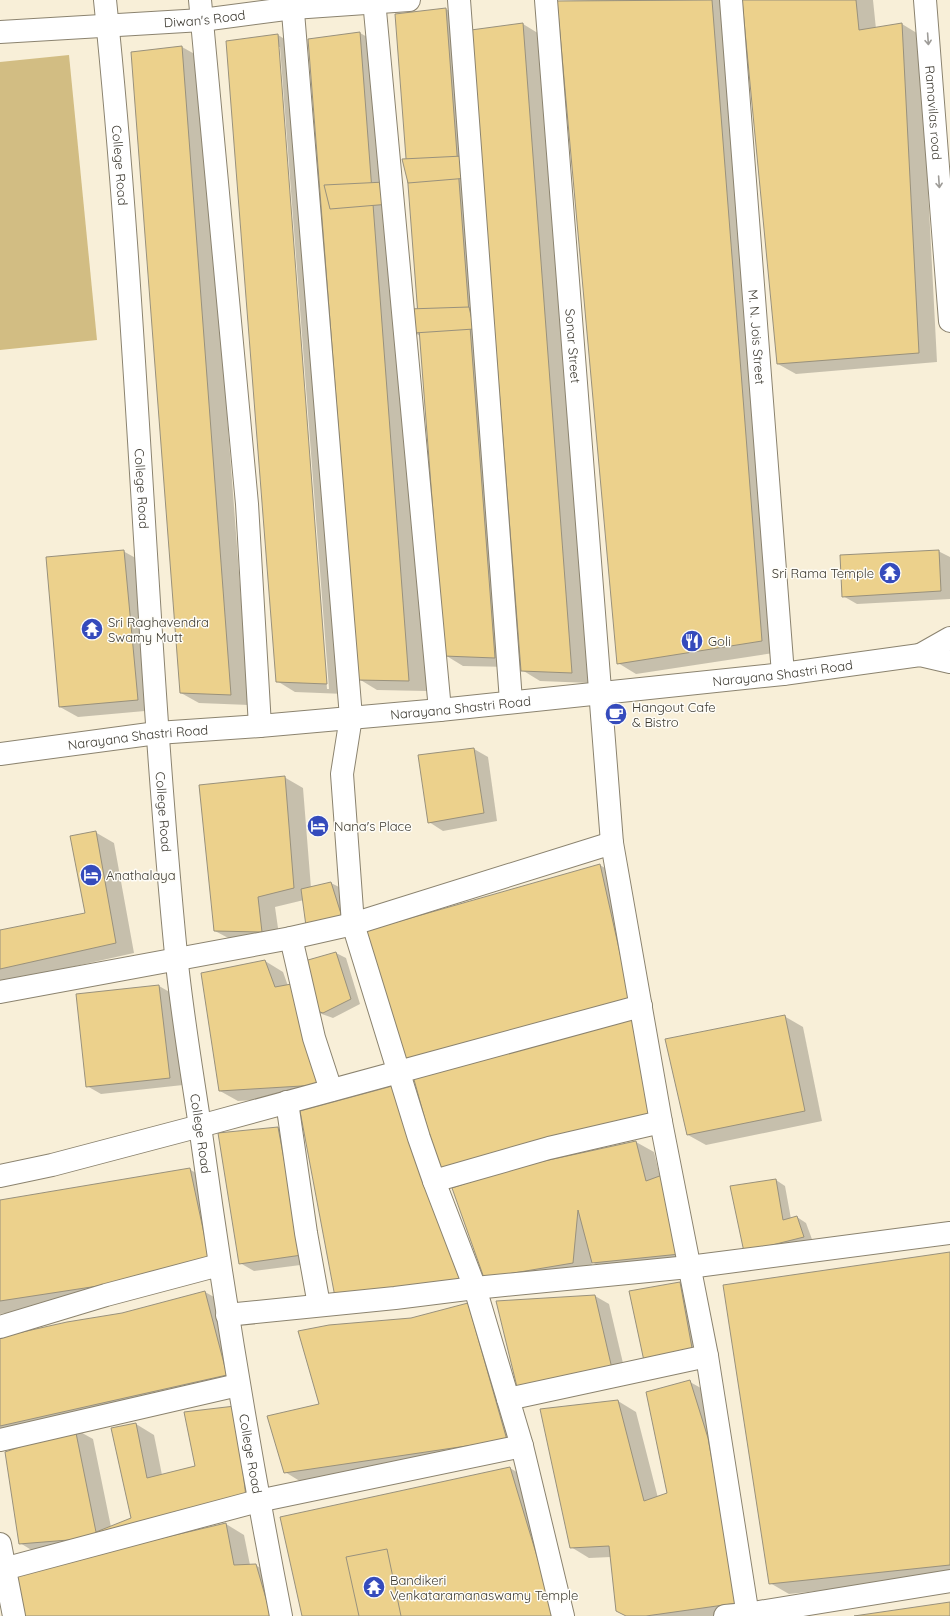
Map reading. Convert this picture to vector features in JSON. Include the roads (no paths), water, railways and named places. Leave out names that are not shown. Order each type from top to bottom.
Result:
[{"type":"street","name":"College Road","points":[[105,0],[136,380],[157,734],[176,959],[219,1265],[238,1385],[258,1501],[282,1616]]},
{"type":"street","name":"Diwan's Road","points":[[0,32],[108,26],[201,10],[292,4],[409,0]]},
{"type":"street","points":[[460,0],[511,701]]},
{"type":"street","name":"Sonar Street","points":[[546,0],[612,843],[661,1122],[707,1356],[747,1615]]},
{"type":"street","name":"M. N. Jois Street","points":[[731,0],[783,674]]},
{"type":"street","name":"Ramavilas road","points":[[925,0],[950,322]]},
{"type":"street","points":[[374,2],[440,710]]},
{"type":"street","points":[[292,4],[351,717],[342,774],[352,924],[434,1181],[475,1288],[522,1446],[563,1616]]},
{"type":"street","points":[[201,10],[248,504],[260,726]]},
{"type":"street","name":"Narayana Shastri Road","points":[[920,655],[950,638]]},
{"type":"street","name":"Narayana Shastri Road","points":[[0,754],[157,734],[440,710],[511,701],[783,674],[920,655],[950,662]]},
{"type":"street","points":[[0,992],[292,938],[352,924],[612,843]]},
{"type":"street","points":[[292,938],[314,1038],[331,1090]]},
{"type":"street","points":[[0,1176],[52,1165],[200,1126],[641,1006]]},
{"type":"street","points":[[287,1102],[306,1233],[319,1305]]},
{"type":"street","points":[[434,1181],[549,1148],[661,1122]]},
{"type":"street","points":[[227,1315],[396,1298],[475,1288],[689,1267],[950,1233]]},
{"type":"street","points":[[0,1327],[106,1295],[219,1265]]},
{"type":"street","points":[[508,1399],[707,1356]]},
{"type":"street","points":[[0,1440],[238,1385]]},
{"type":"street","points":[[2,1569],[258,1501],[522,1446]]},
{"type":"street","points":[[0,1544],[2,1569],[14,1616]]},
{"type":"street","points":[[725,1616],[747,1615],[950,1581]]},
{"type":"place","name":"Sri Rama Temple","points":[[890,573]]},
{"type":"place","name":"Sri Raghavendra Swamy Mutt","points":[[92,629]]},
{"type":"place","name":"Goli","points":[[692,641]]},
{"type":"place","name":"Hangout Cafe & Bistro","points":[[616,714]]},
{"type":"place","name":"Nana's Place","points":[[318,826]]},
{"type":"place","name":"Anathalaya","points":[[91,875]]},
{"type":"place","name":"Bandikeri Venkataramanaswamy Temple","points":[[374,1587]]}]
